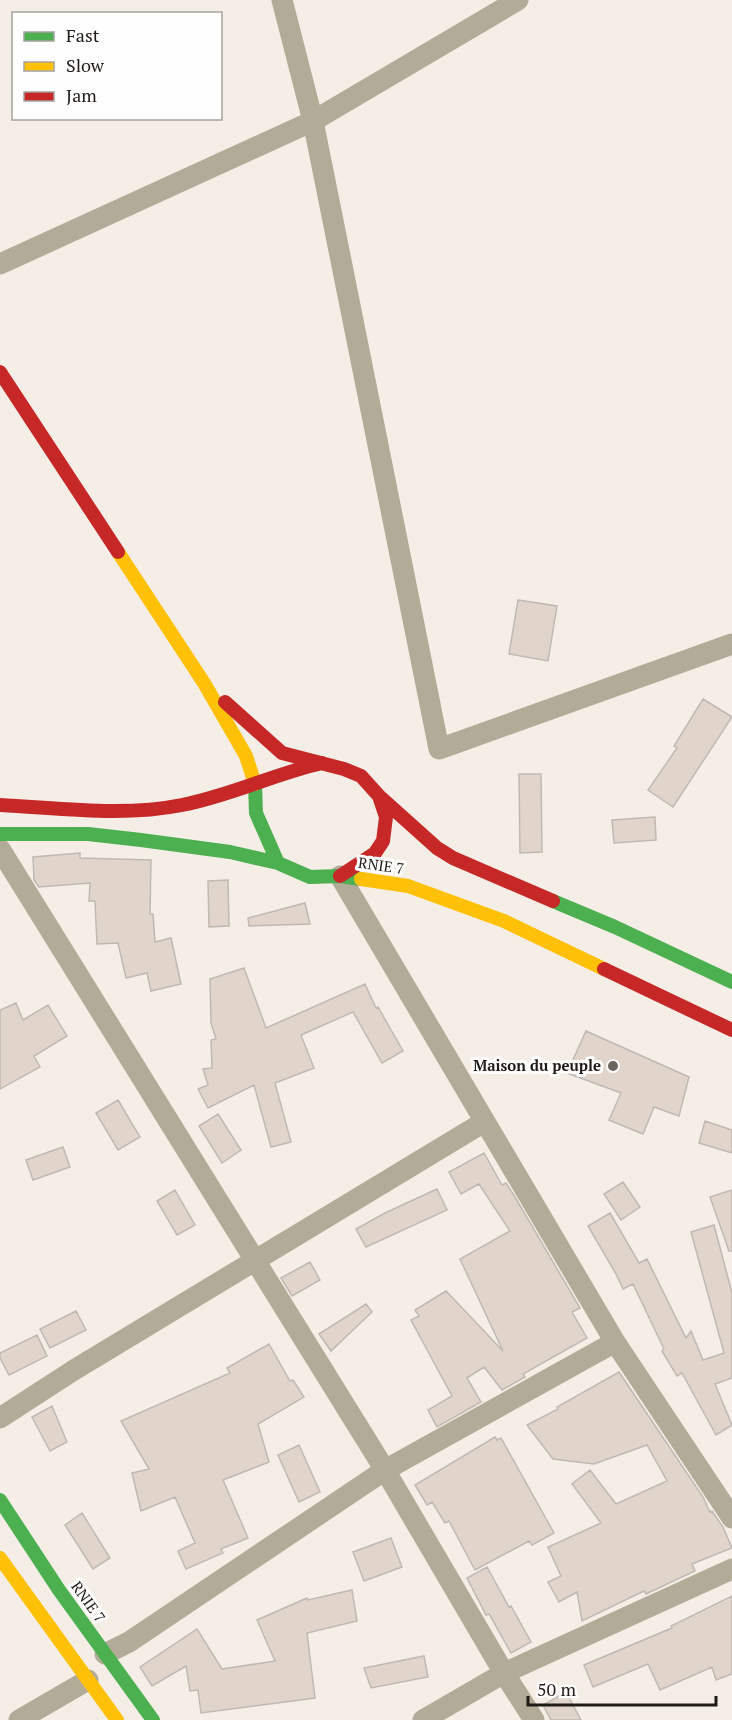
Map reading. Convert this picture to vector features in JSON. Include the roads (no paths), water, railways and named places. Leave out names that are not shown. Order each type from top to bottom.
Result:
[{"type":"main road","points":[[0,372],[204,683],[246,756],[255,784],[256,813],[278,863]]},
{"type":"main road","points":[[204,683],[282,753],[361,776],[379,796],[437,848],[453,858],[615,927],[732,982]]},
{"type":"main road","points":[[0,805],[135,810],[158,808],[205,800],[303,766],[322,763]]},
{"type":"main road","points":[[340,876],[375,854],[383,841],[386,817],[379,796]]},
{"type":"main road","name":"RNIE 7","points":[[0,834],[99,835],[230,852],[278,863],[310,877],[340,876],[408,886],[504,921],[732,1030]]},
{"type":"main road","name":"RNIE 7","points":[[0,1500],[59,1590],[153,1720]]},
{"type":"main road","points":[[0,1558],[117,1720]]},
{"type":"street","points":[[282,0],[314,121],[440,749],[732,644]]},
{"type":"street","points":[[0,264],[314,121],[518,0]]},
{"type":"street","points":[[0,849],[385,1470],[534,1720]]},
{"type":"street","points":[[340,876],[615,1342],[732,1518]]},
{"type":"street","points":[[0,1418],[74,1370],[484,1122]]},
{"type":"street","points":[[105,1654],[129,1642],[385,1470],[615,1342]]},
{"type":"street","points":[[423,1720],[504,1673],[732,1569]]},
{"type":"street","points":[[19,1720],[88,1680]]},
{"type":"place","name":"Maison du peuple","points":[[613,1066]]}]
